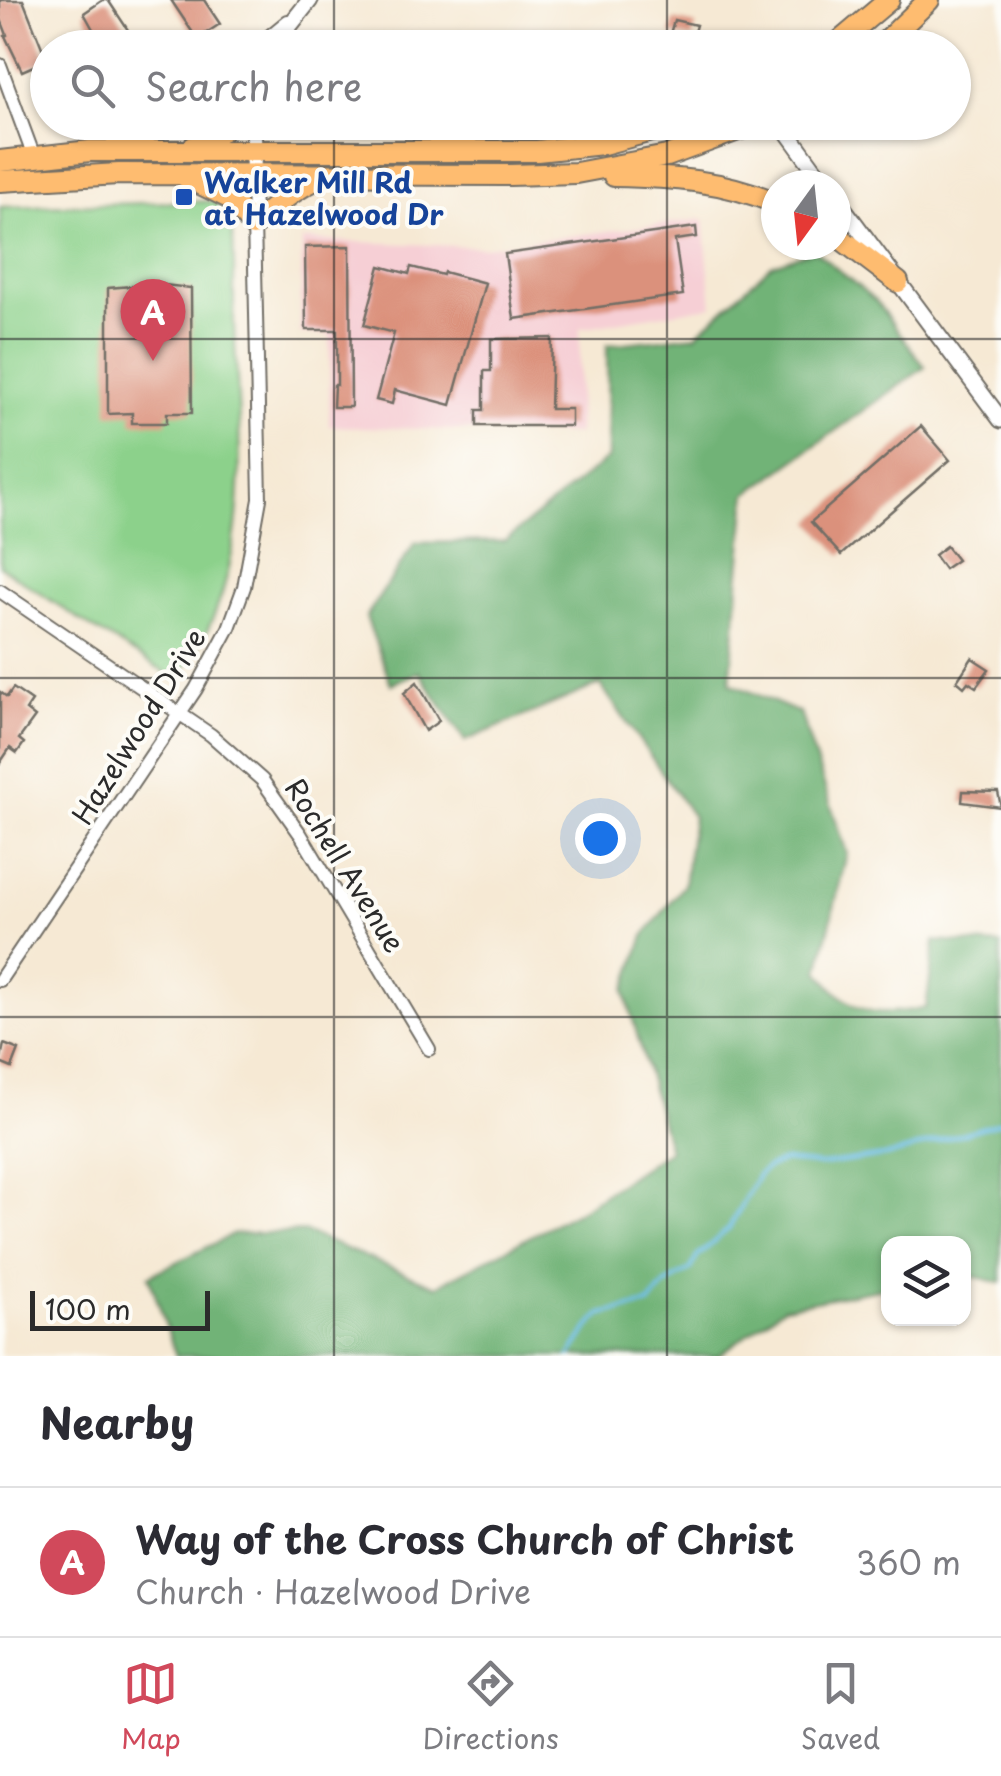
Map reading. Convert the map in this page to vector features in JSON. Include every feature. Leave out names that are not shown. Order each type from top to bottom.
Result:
[{"type":"main road","points":[[853,30],[889,0]]},
{"type":"main road","points":[[898,30],[929,0]]},
{"type":"main road","points":[[184,150],[210,140]]},
{"type":"main road","points":[[0,162],[184,150],[537,151],[618,140]]},
{"type":"main road","points":[[536,175],[618,167],[667,156],[711,140]]},
{"type":"main road","points":[[178,174],[229,198],[254,226],[285,198],[328,174]]},
{"type":"main road","points":[[0,181],[178,174],[665,177],[723,184],[761,198]]},
{"type":"main road","points":[[851,247],[898,282]]},
{"type":"street","points":[[277,30],[310,0]]},
{"type":"street","points":[[285,30],[295,15]]},
{"type":"street","points":[[0,66],[34,157]]},
{"type":"street","points":[[138,151],[140,140]]},
{"type":"street","points":[[253,140],[253,174]]},
{"type":"street","points":[[793,140],[815,170]]},
{"type":"street","name":"Hazelwood Drive","points":[[0,980],[208,668],[233,618],[247,576],[256,531],[260,471],[253,174]]},
{"type":"street","points":[[851,218],[1001,420]]},
{"type":"street","name":"Rochell Avenue","points":[[0,591],[237,756],[281,803],[429,1049]]},
{"type":"shaded area","points":[[704,219],[712,306],[580,328],[578,434],[329,426],[330,335],[300,333],[302,240],[483,247]]},
{"type":"green space","points":[[215,201],[231,227],[233,245],[238,510],[232,556],[220,600],[202,641],[176,679],[0,566],[0,207]]},
{"type":"green space","points":[[785,260],[826,260],[875,300],[925,367],[747,494],[730,683],[800,713],[847,853],[819,971],[842,997],[853,1005],[878,1012],[926,1008],[935,941],[1001,945],[1001,1283],[971,1277],[971,1236],[881,1236],[881,1288],[784,1307],[718,1356],[176,1356],[149,1276],[234,1234],[305,1232],[436,1286],[580,1210],[669,1150],[625,991],[644,936],[684,885],[693,817],[600,684],[465,741],[419,672],[391,684],[366,617],[415,543],[505,541],[608,458],[607,345],[696,335],[771,265]]},
{"type":"building","points":[[0,0],[23,0],[35,30],[30,30],[30,67],[22,71],[0,17]]},
{"type":"building","points":[[108,0],[128,30],[93,30],[84,13]]},
{"type":"building","points":[[171,0],[204,0],[220,24],[211,30],[191,30]]},
{"type":"building","points":[[674,20],[696,25],[695,30],[671,30]]},
{"type":"building","points":[[696,227],[697,237],[675,240],[683,295],[514,319],[505,254]]},
{"type":"building","points":[[350,246],[351,407],[333,407],[337,330],[306,330],[305,247]]},
{"type":"building","points":[[380,266],[409,274],[411,267],[443,275],[444,272],[485,283],[451,405],[395,390],[392,404],[376,400],[394,333],[364,325]]},
{"type":"building","points":[[156,284],[191,288],[192,413],[167,413],[167,423],[132,423],[132,413],[108,414],[108,288]]},
{"type":"building","points":[[552,338],[550,409],[571,409],[571,426],[477,426],[477,410],[484,410],[484,371],[491,371],[491,339]]},
{"type":"building","points":[[921,426],[950,460],[841,555],[811,522]]},
{"type":"building","points":[[946,546],[957,560],[944,569],[934,555]]},
{"type":"building","points":[[972,658],[989,669],[976,687],[968,682],[964,687],[957,681]]},
{"type":"building","points":[[417,682],[439,721],[425,731],[404,693]]},
{"type":"building","points":[[13,688],[32,701],[26,710],[35,717],[19,739],[24,743],[17,753],[10,748],[0,763],[0,692],[7,697]]},
{"type":"building","points":[[963,791],[998,792],[1001,807],[962,802]]},
{"type":"building","points":[[4,1044],[19,1050],[12,1068],[0,1063]]},
{"type":"waterway","points":[[570,1356],[602,1314],[649,1304],[665,1285],[691,1269],[697,1257],[729,1228],[758,1175],[768,1167],[785,1161],[821,1165],[892,1155],[1001,1122]]},
{"type":"place","name":"Walker Mill Rd at Hazelwood Dr","points":[[184,197]]},
{"type":"place","name":"Way of the Cross Church of Christ","points":[[153,361]]}]
